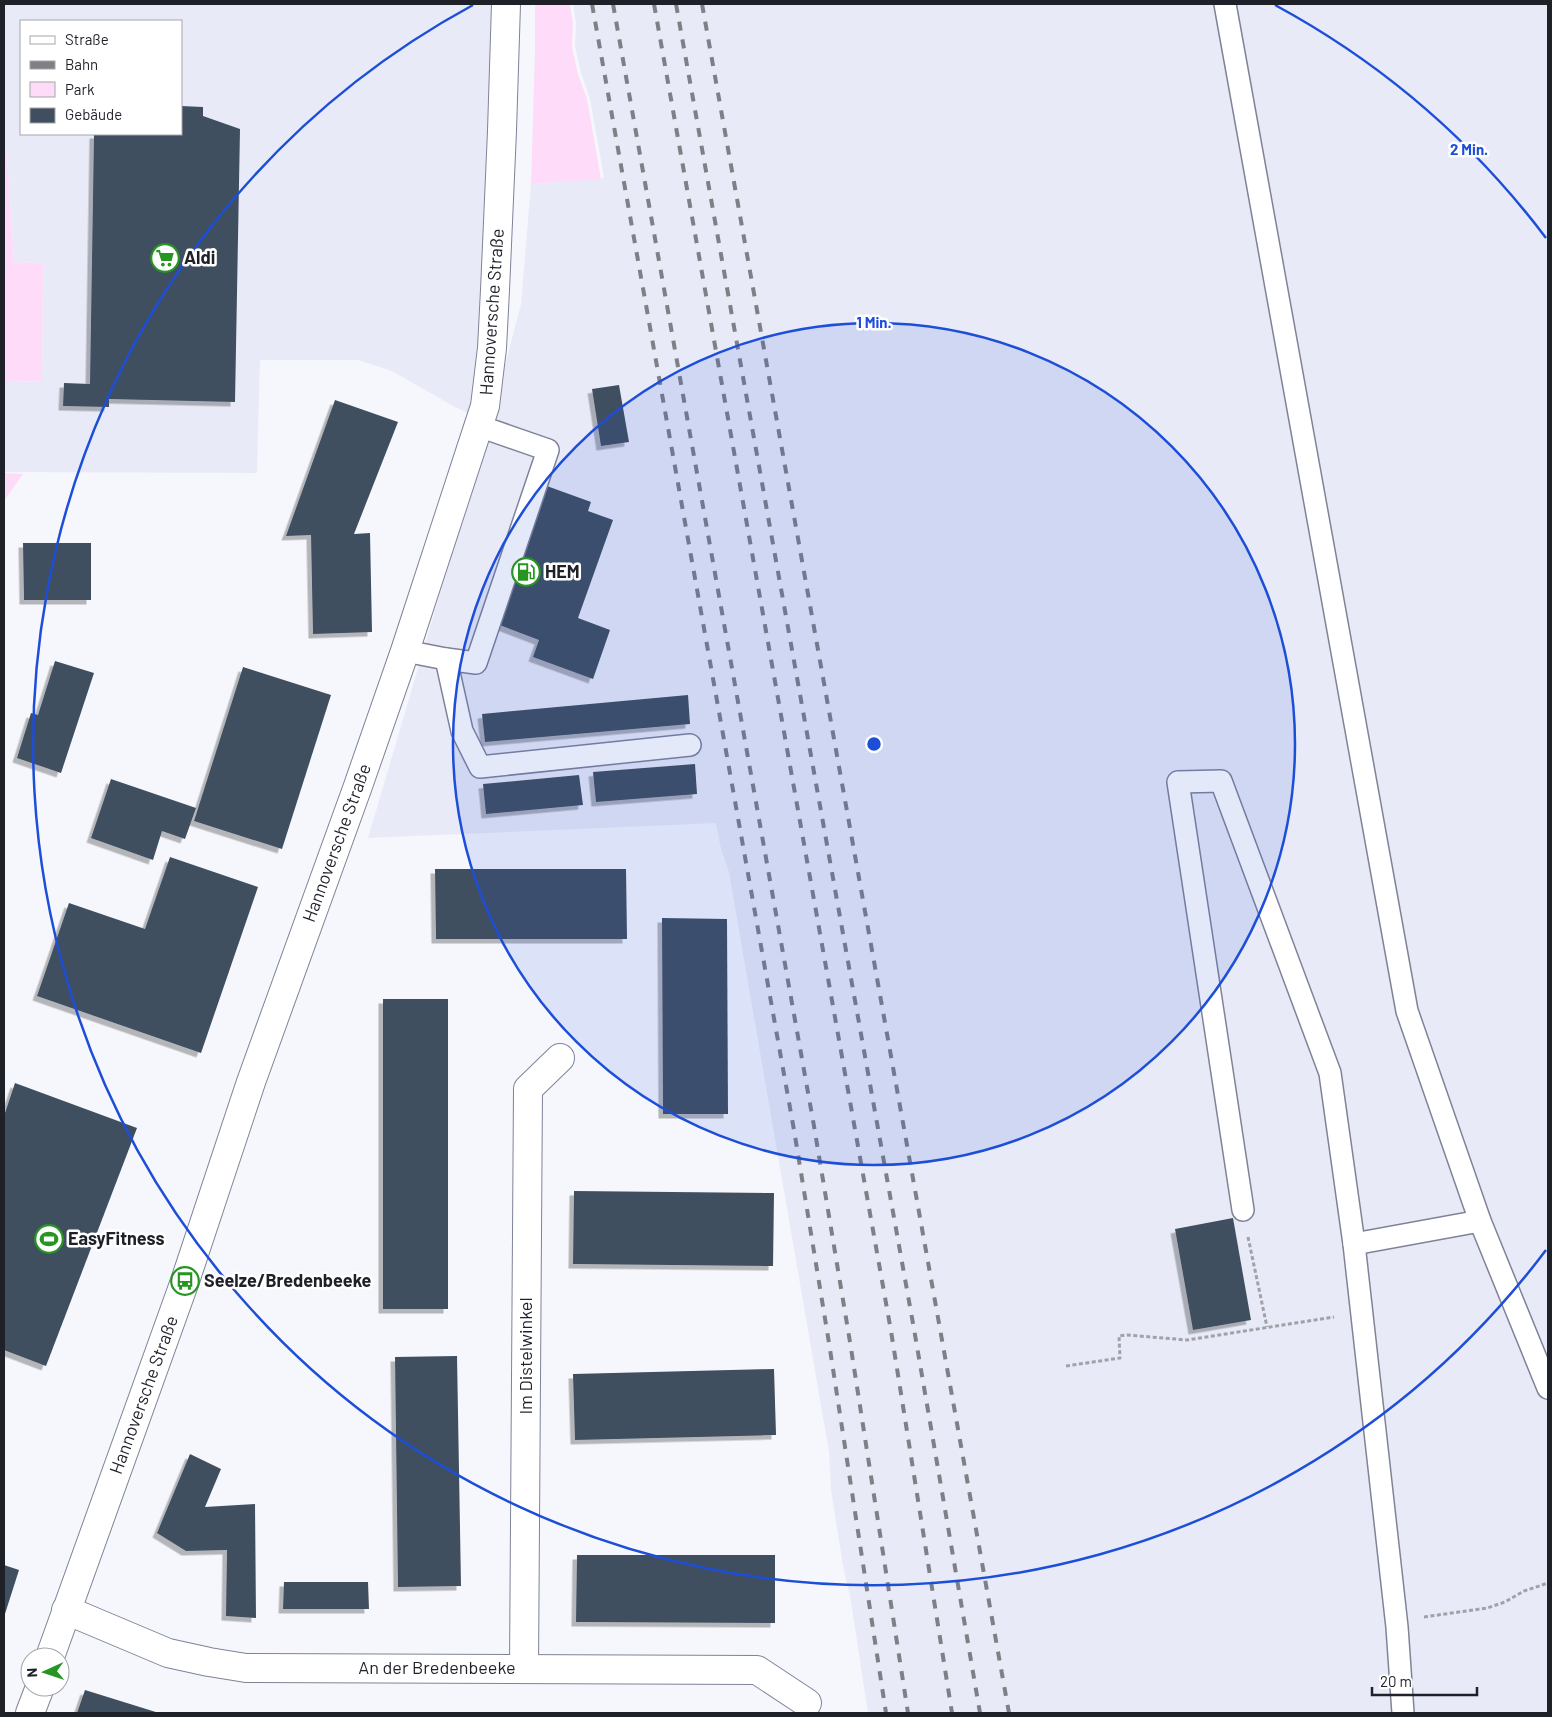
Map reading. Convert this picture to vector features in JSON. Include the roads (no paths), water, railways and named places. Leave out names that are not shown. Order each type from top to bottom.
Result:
[{"type":"street","name":"Hannoversche Straße","points":[[53,1647],[185,1281],[252,1082],[358,786],[485,406],[492,338],[506,4]]},
{"type":"street","name":"Im Distelwinkel","points":[[524,1668],[528,1088],[560,1058]]},
{"type":"street","name":"An der Bredenbeeke","points":[[66,1610],[168,1653],[246,1668],[757,1670],[807,1703]]},
{"type":"street","points":[[30,1713],[36,1697]]},
{"type":"lane","points":[[1225,4],[1407,1011],[1480,1221],[1548,1388]]},
{"type":"lane","points":[[405,650],[476,663],[548,450],[479,426]]},
{"type":"lane","points":[[446,659],[462,732],[480,767],[690,745]]},
{"type":"lane","points":[[1243,1210],[1178,782],[1221,781],[1330,1073],[1362,1313],[1397,1626],[1403,1713]]},
{"type":"lane","points":[[1354,1244],[1480,1221]]},
{"type":"railway","points":[[592,4],[794,1130],[886,1713]]},
{"type":"railway","points":[[613,4],[814,1126],[908,1713]]},
{"type":"railway","points":[[654,4],[891,1331],[952,1713]]},
{"type":"railway","points":[[676,4],[914,1329],[980,1713]]},
{"type":"railway","points":[[702,4],[1009,1713]]},
{"type":"place","name":"Aldi","points":[[165,258]]},
{"type":"place","name":"HEM","points":[[526,572]]},
{"type":"place","name":"EasyFitness","points":[[49,1239]]},
{"type":"place","name":"Seelze/Bredenbeeke","points":[[185,1281]]}]
